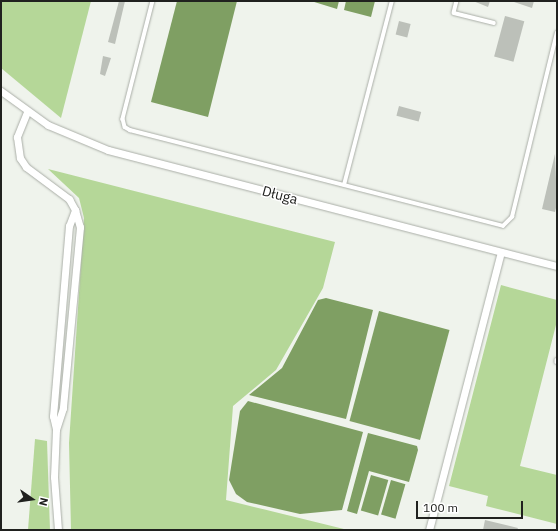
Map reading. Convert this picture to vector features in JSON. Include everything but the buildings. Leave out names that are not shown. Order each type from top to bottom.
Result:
[{"type":"street","name":"Długa","points":[[1,92],[27,112],[69,136],[108,150],[557,266]]},
{"type":"street","name":"Długa","points":[[1,98],[13,101]]},
{"type":"street","points":[[27,112],[17,137],[20,158],[26,167],[69,199],[75,210],[80,227],[63,408],[56,429],[54,477],[58,530]]},
{"type":"street","points":[[429,530],[501,252]]},
{"type":"lane","points":[[153,1],[123,119],[125,127],[130,130],[503,226],[512,217],[557,34]]},
{"type":"lane","points":[[344,185],[392,1]]},
{"type":"lane","points":[[457,1],[454,13],[494,23]]},
{"type":"shaded area","points":[[1,1],[91,1],[61,118],[1,68]]},
{"type":"shaded area","points":[[177,1],[237,1],[208,117],[151,102]]},
{"type":"shaded area","points":[[311,1],[339,1],[337,9]]},
{"type":"shaded area","points":[[346,1],[375,1],[371,17],[344,10]]},
{"type":"shaded area","points":[[48,169],[335,242],[323,288],[276,370],[233,406],[226,500],[348,530],[71,530],[69,443],[84,218],[79,198]]},
{"type":"shaded area","points":[[501,285],[557,300],[557,321],[520,466],[557,475],[557,524],[486,506],[488,496],[449,486]]},
{"type":"shaded area","points":[[326,298],[373,310],[346,419],[249,395],[282,368],[318,300]]},
{"type":"shaded area","points":[[379,311],[450,330],[420,440],[349,421]]},
{"type":"shaded area","points":[[248,401],[363,432],[342,510],[300,514],[247,502],[236,494],[229,480],[240,411]]},
{"type":"shaded area","points":[[368,433],[417,446],[418,450],[409,482],[369,471],[357,514],[347,511]]},
{"type":"shaded area","points":[[35,439],[47,441],[50,530],[28,530]]},
{"type":"shaded area","points":[[371,475],[388,480],[378,516],[361,511]]},
{"type":"shaded area","points":[[391,480],[405,484],[395,519],[381,515]]}]
